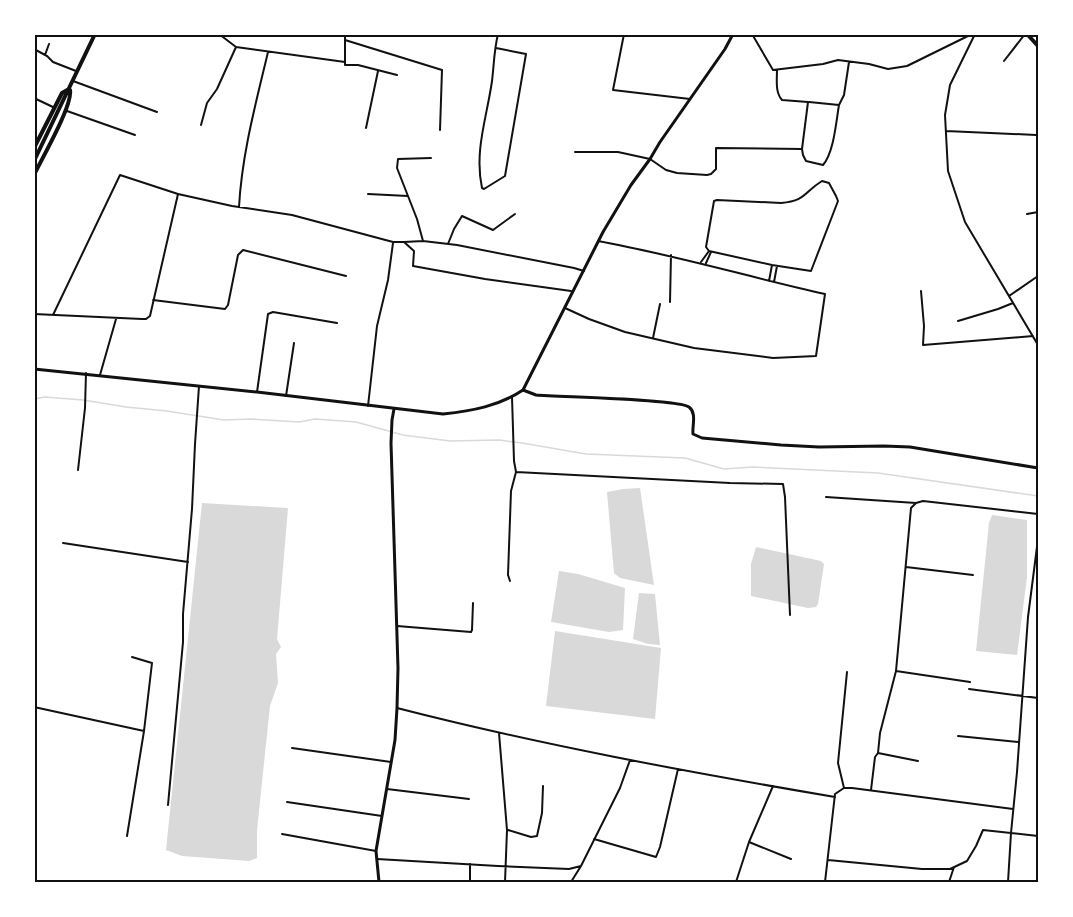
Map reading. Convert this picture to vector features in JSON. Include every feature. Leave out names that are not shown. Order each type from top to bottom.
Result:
[{"type":"main road","points":[[34,161],[95,34]]},
{"type":"main road","points":[[1026,34],[1038,46]]},
{"type":"main road","points":[[34,148],[62,93],[70,89]]},
{"type":"main road","points":[[34,175],[66,110],[71,95],[70,89]]},
{"type":"street","points":[[219,34],[236,47],[345,62],[345,65],[358,65],[398,75]]},
{"type":"street","points":[[345,34],[345,62]]},
{"type":"street","points":[[496,48],[526,54],[505,176],[484,189],[479,176],[479,161],[498,34]]},
{"type":"street","points":[[624,34],[613,90],[690,99]]},
{"type":"street","points":[[34,369],[443,414],[469,412],[512,397],[523,390],[598,241],[631,185],[733,34]]},
{"type":"street","points":[[752,34],[773,70],[838,60],[888,69],[907,66],[974,34]]},
{"type":"street","points":[[974,34],[950,85],[945,115],[948,171],[965,222],[1038,345]]},
{"type":"street","points":[[1004,61],[1026,34]]},
{"type":"street","points":[[34,39],[36,35]]},
{"type":"street","points":[[345,40],[442,70],[440,130]]},
{"type":"street","points":[[45,55],[49,44]]},
{"type":"street","points":[[201,125],[207,104],[221,81],[236,47]]},
{"type":"street","points":[[34,49],[53,62],[78,72]]},
{"type":"street","points":[[239,207],[240,178],[268,52]]},
{"type":"street","points":[[808,102],[803,155],[806,161],[823,165],[830,153],[849,62]]},
{"type":"street","points":[[777,70],[777,93],[782,100],[839,105]]},
{"type":"street","points":[[366,128],[378,71]]},
{"type":"street","points":[[73,81],[157,112]]},
{"type":"street","points":[[34,98],[55,108]]},
{"type":"street","points":[[66,110],[135,135]]},
{"type":"street","points":[[946,131],[1036,135]]},
{"type":"street","points":[[575,152],[618,152],[650,159],[666,170],[677,173],[707,175],[716,169],[716,148],[802,149]]},
{"type":"street","points":[[423,241],[397,168],[398,159],[431,158]]},
{"type":"street","points":[[53,315],[120,175],[178,194],[292,215],[393,242],[423,241],[448,244],[584,271]]},
{"type":"street","points":[[819,182],[829,183],[837,201],[813,270],[809,272],[772,265],[710,252],[706,247],[714,201],[792,202],[802,198],[819,182]]},
{"type":"street","points":[[34,314],[116,319],[146,319],[150,316],[178,194]]},
{"type":"street","points":[[368,194],[408,196]]},
{"type":"street","points":[[1027,214],[1038,212]]},
{"type":"street","points":[[448,244],[462,216],[493,230],[514,214]]},
{"type":"street","points":[[566,308],[625,332],[694,348],[773,358],[816,356],[825,294],[671,255],[598,241]]},
{"type":"street","points":[[368,406],[377,326],[388,280],[393,242]]},
{"type":"street","points":[[404,242],[414,251],[413,266],[574,292]]},
{"type":"street","points":[[153,300],[225,309],[228,305],[238,255],[243,250],[346,276]]},
{"type":"street","points":[[703,263],[710,252]]},
{"type":"street","points":[[670,302],[671,255]]},
{"type":"street","points":[[769,281],[772,265]]},
{"type":"street","points":[[774,282],[777,266]]},
{"type":"street","points":[[1009,296],[1038,276]]},
{"type":"street","points":[[921,291],[923,345],[1033,336]]},
{"type":"street","points":[[958,321],[1013,303]]},
{"type":"street","points":[[653,338],[660,304]]},
{"type":"street","points":[[256,392],[268,314],[273,312],[337,323]]},
{"type":"street","points":[[100,375],[116,319]]},
{"type":"street","points":[[286,396],[294,343]]},
{"type":"street","points":[[78,470],[85,408],[86,374]]},
{"type":"street","points":[[168,805],[183,642],[199,386]]},
{"type":"street","points":[[523,390],[536,395],[684,405],[693,413],[693,434],[702,438],[791,446],[910,447],[1038,468]]},
{"type":"street","points":[[510,581],[508,575],[511,490],[516,472],[512,397]]},
{"type":"street","points":[[379,882],[376,850],[395,740],[397,708],[397,626],[391,442],[394,409]]},
{"type":"street","points":[[516,472],[719,483],[783,483],[790,615]]},
{"type":"street","points":[[826,497],[916,503],[923,501],[1038,514]]},
{"type":"street","points":[[871,790],[880,733],[896,670],[911,508],[916,503]]},
{"type":"street","points":[[1008,882],[1028,617],[1038,538]]},
{"type":"street","points":[[63,543],[188,562]]},
{"type":"street","points":[[906,567],[973,575]]},
{"type":"street","points":[[397,626],[471,632],[473,603]]},
{"type":"street","points":[[127,836],[144,731],[152,663],[132,657]]},
{"type":"street","points":[[896,670],[970,682]]},
{"type":"street","points":[[844,788],[838,763],[847,672]]},
{"type":"street","points":[[969,689],[1038,698]]},
{"type":"street","points":[[34,707],[144,731]]},
{"type":"street","points":[[397,708],[499,733],[678,769],[835,797]]},
{"type":"street","points":[[499,733],[507,830],[505,882]]},
{"type":"street","points":[[958,736],[1019,742]]},
{"type":"street","points":[[292,748],[391,762]]},
{"type":"street","points":[[878,753],[918,760]]},
{"type":"street","points":[[571,882],[620,788],[630,759]]},
{"type":"street","points":[[594,839],[656,857],[678,769]]},
{"type":"street","points":[[507,830],[531,837],[537,836],[542,813],[543,786]]},
{"type":"street","points":[[736,882],[749,842],[772,786]]},
{"type":"street","points":[[825,882],[835,794],[844,788],[1013,809]]},
{"type":"street","points":[[387,789],[469,799]]},
{"type":"street","points":[[287,802],[382,816]]},
{"type":"street","points":[[828,860],[922,869],[950,869],[967,861],[983,830],[1038,836]]},
{"type":"street","points":[[282,834],[376,850]]},
{"type":"street","points":[[749,842],[791,859]]},
{"type":"street","points":[[377,859],[507,867],[569,869],[581,866]]},
{"type":"street","points":[[470,864],[470,882]]},
{"type":"street","points":[[949,882],[954,867]]},
{"type":"shaded area","points":[[640,488],[654,585],[620,578],[614,573],[607,492]]},
{"type":"shaded area","points":[[202,503],[288,508],[277,639],[281,647],[276,654],[278,683],[270,706],[257,830],[257,858],[249,861],[182,856],[166,850]]},
{"type":"shaded area","points":[[992,515],[1027,520],[1027,577],[1017,655],[976,651],[989,523]]},
{"type":"shaded area","points":[[756,547],[821,561],[824,564],[816,607],[808,608],[751,596],[751,564]]},
{"type":"shaded area","points":[[559,571],[578,574],[625,588],[623,630],[609,632],[551,622]]},
{"type":"shaded area","points":[[639,593],[655,594],[660,645],[633,639]]},
{"type":"shaded area","points":[[555,631],[661,648],[655,719],[546,706]]},
{"type":"waterway","points":[[34,399],[45,397],[83,400],[224,420],[299,422],[315,419],[356,422],[403,435],[450,441],[499,440],[586,454],[685,458],[724,469],[753,467],[878,473],[1038,496]]}]
